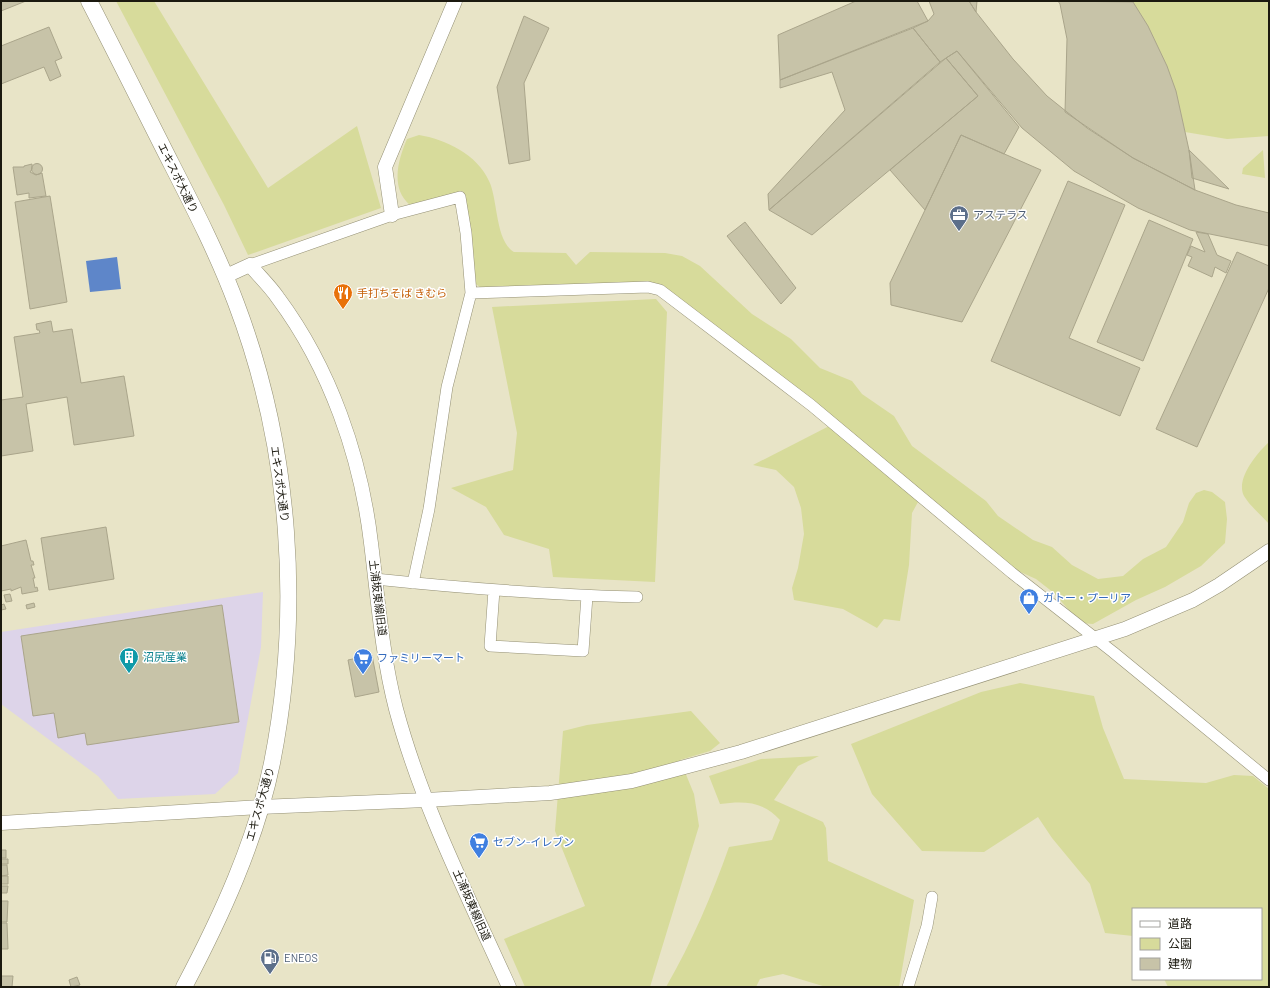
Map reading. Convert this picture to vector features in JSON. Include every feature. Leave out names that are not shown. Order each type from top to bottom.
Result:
[{"type":"main road","name":"エキスポ大通り","points":[[89,1],[183,186],[226,276],[242,320],[263,390],[275,446],[284,501],[287,543],[287,630],[283,691],[272,764],[249,841],[225,903],[184,987]]},
{"type":"street","points":[[392,215],[385,167],[455,1]]},
{"type":"street","points":[[226,276],[392,215],[460,197],[466,233],[471,293],[447,387],[429,509],[413,583]]},
{"type":"street","name":"土浦坂東線旧道","points":[[250,266],[278,298],[303,335],[338,409],[352,449],[359,479],[371,543],[386,658],[396,708],[408,751],[426,800],[509,987]]},
{"type":"street","points":[[471,293],[648,287],[660,290],[811,405],[1012,573],[1113,652],[1269,780]]},
{"type":"street","points":[[1,823],[260,807],[550,793],[587,789],[671,771],[741,752],[1155,618],[1193,600],[1246,568],[1269,551]]},
{"type":"street","points":[[375,579],[494,590],[587,596],[637,597]]},
{"type":"street","points":[[494,590],[490,646],[583,651],[587,596]]},
{"type":"street","points":[[908,987],[928,926],[932,897]]},
{"type":"shaded area","points":[[263,592],[261,647],[238,773],[215,794],[118,799],[98,776],[1,704],[1,632]]},
{"type":"green space","points":[[116,1],[154,1],[268,188],[357,126],[381,208],[248,255],[224,205]]},
{"type":"green space","points":[[1132,1],[1269,1],[1269,136],[1227,139],[1185,132],[1176,96],[1165,64],[1151,33]]},
{"type":"green space","points":[[419,135],[450,144],[477,163],[484,172],[492,189],[503,239],[508,247],[514,252],[566,253],[576,265],[590,252],[665,253],[682,256],[700,266],[752,314],[791,339],[820,368],[852,381],[862,394],[894,416],[912,446],[986,501],[998,516],[1033,540],[1052,547],[1072,565],[1098,579],[1123,576],[1143,559],[1166,547],[1183,522],[1189,503],[1196,493],[1204,490],[1212,492],[1225,502],[1227,519],[1225,543],[1201,566],[1165,587],[1136,600],[1093,624],[1080,623],[1054,593],[1036,579],[1016,570],[967,532],[947,511],[927,500],[918,502],[912,513],[909,565],[900,621],[884,619],[877,628],[843,609],[794,600],[792,588],[798,568],[804,534],[801,508],[794,487],[776,470],[753,465],[837,422],[663,286],[481,288],[476,284],[471,233],[463,191],[432,201],[410,205],[400,190],[398,174],[404,147],[407,139]]},
{"type":"green space","points":[[1263,150],[1265,178],[1242,174],[1243,168]]},
{"type":"green space","points":[[656,299],[667,312],[655,582],[553,577],[549,549],[504,535],[486,507],[451,488],[513,470],[517,433],[492,307]]},
{"type":"green space","points":[[1269,442],[1269,524],[1246,500],[1242,489],[1245,474],[1249,466],[1259,452]]},
{"type":"green space","points":[[1020,683],[1094,696],[1103,728],[1124,779],[1206,783],[1234,775],[1253,776],[1269,789],[1269,987],[1168,987],[1164,980],[1262,980],[1262,908],[1132,908],[1132,936],[1105,933],[1090,884],[1052,838],[1038,817],[984,852],[922,851],[872,794],[851,744],[981,692]]},
{"type":"green space","points":[[691,711],[720,743],[710,751],[680,760],[694,794],[699,826],[650,987],[525,987],[504,939],[585,906],[555,831],[563,731],[587,725]]},
{"type":"green space","points":[[819,756],[798,766],[774,800],[823,822],[826,828],[828,861],[914,900],[899,987],[826,987],[783,974],[760,979],[756,987],[666,987],[701,918],[729,847],[772,840],[780,820],[767,809],[753,804],[720,804],[709,776],[761,759]]},
{"type":"water","points":[[117,257],[121,289],[90,292],[86,261]]},
{"type":"building","points":[[1,1],[26,1],[1,11]]},
{"type":"building","points":[[856,1],[917,1],[928,21],[780,80],[778,35]]},
{"type":"building","points":[[929,1],[969,1],[1013,59],[1047,96],[1087,128],[1133,158],[1195,190],[1236,205],[1269,213],[1269,246],[1190,230],[1138,208],[1074,171],[1022,128],[957,51],[940,62],[913,28],[928,21],[934,14]]},
{"type":"building","points":[[969,1],[977,1],[976,12]]},
{"type":"building","points":[[1058,1],[1133,2],[1148,26],[1167,66],[1176,91],[1189,150],[1195,190],[1133,158],[1065,112],[1067,39],[1060,4]]},
{"type":"building","points":[[524,16],[549,28],[524,83],[530,160],[509,164],[497,87]]},
{"type":"building","points":[[49,27],[62,58],[55,61],[61,76],[50,81],[44,67],[1,84],[1,46]]},
{"type":"building","points":[[913,28],[940,62],[769,210],[768,194],[845,110],[832,72],[780,88],[780,80]]},
{"type":"building","points":[[957,51],[1019,127],[1004,154],[961,135],[925,210],[890,170],[978,96],[946,58]]},
{"type":"building","points":[[946,58],[978,96],[812,235],[769,210]]},
{"type":"building","points":[[961,135],[1041,170],[962,322],[891,305],[890,283]]},
{"type":"building","points":[[1189,150],[1229,189],[1192,178]]},
{"type":"building","points":[[37,163],[41,165],[43,169],[41,173],[37,175],[33,173],[31,169],[33,165]]},
{"type":"building","points":[[32,164],[32,169],[30,172],[36,175],[42,173],[46,196],[29,198],[29,193],[17,195],[13,167],[24,167]]},
{"type":"building","points":[[1068,181],[1125,205],[1069,338],[1140,368],[1120,416],[991,361]]},
{"type":"building","points":[[50,196],[67,302],[30,309],[15,202]]},
{"type":"building","points":[[1149,220],[1193,239],[1143,361],[1097,342]]},
{"type":"building","points":[[745,222],[796,288],[781,304],[727,236]]},
{"type":"building","points":[[1196,232],[1208,234],[1217,255],[1231,261],[1226,273],[1215,267],[1212,277],[1188,266],[1192,257],[1187,255],[1191,246],[1205,252]]},
{"type":"building","points":[[1237,252],[1269,266],[1269,288],[1197,447],[1156,429]]},
{"type":"building","points":[[51,321],[53,332],[72,329],[81,383],[124,376],[134,436],[74,445],[67,397],[26,404],[33,451],[1,456],[1,400],[23,397],[14,337],[40,333],[39,330],[37,330],[36,324]]},
{"type":"building","points":[[106,527],[114,579],[49,590],[41,538]]},
{"type":"building","points":[[26,540],[31,561],[33,561],[34,565],[31,565],[35,578],[33,578],[35,588],[37,587],[38,591],[22,594],[21,587],[11,591],[11,589],[1,591],[1,546]]},
{"type":"building","points":[[10,594],[12,601],[6,602],[4,595]]},
{"type":"building","points":[[34,603],[35,607],[27,609],[26,605]]},
{"type":"building","points":[[4,604],[6,609],[1,610],[1,605]]},
{"type":"building","name":"沼尻産業","points":[[222,605],[239,722],[87,745],[85,733],[58,738],[54,713],[33,716],[21,636]]},
{"type":"building","points":[[372,655],[379,692],[355,697],[348,660]]},
{"type":"building","points":[[1,850],[6,850],[6,858],[1,858]]},
{"type":"building","points":[[1,859],[8,859],[8,864],[1,864]]},
{"type":"building","points":[[1,865],[7,865],[8,875],[1,876]]},
{"type":"building","points":[[1,876],[8,876],[8,884],[1,884]]},
{"type":"building","points":[[1,886],[8,886],[7,893],[1,893]]},
{"type":"building","points":[[1,901],[8,901],[7,922],[1,922]]},
{"type":"building","points":[[1,923],[7,923],[8,949],[1,949]]},
{"type":"building","points":[[1,976],[13,976],[12,987],[1,987]]},
{"type":"building","points":[[77,977],[80,985],[71,987],[69,980]]},
{"type":"place","name":"アステラス","points":[[959,232]]},
{"type":"place","name":"手打ちそば きむら","points":[[343,310]]},
{"type":"place","name":"ガトー・プーリア","points":[[1029,615]]},
{"type":"place","name":"沼尻産業","points":[[129,674]]},
{"type":"place","name":"ファミリーマート","points":[[363,675]]},
{"type":"place","name":"セブン-イレブン","points":[[479,859]]},
{"type":"place","name":"ENEOS","points":[[270,975]]}]
